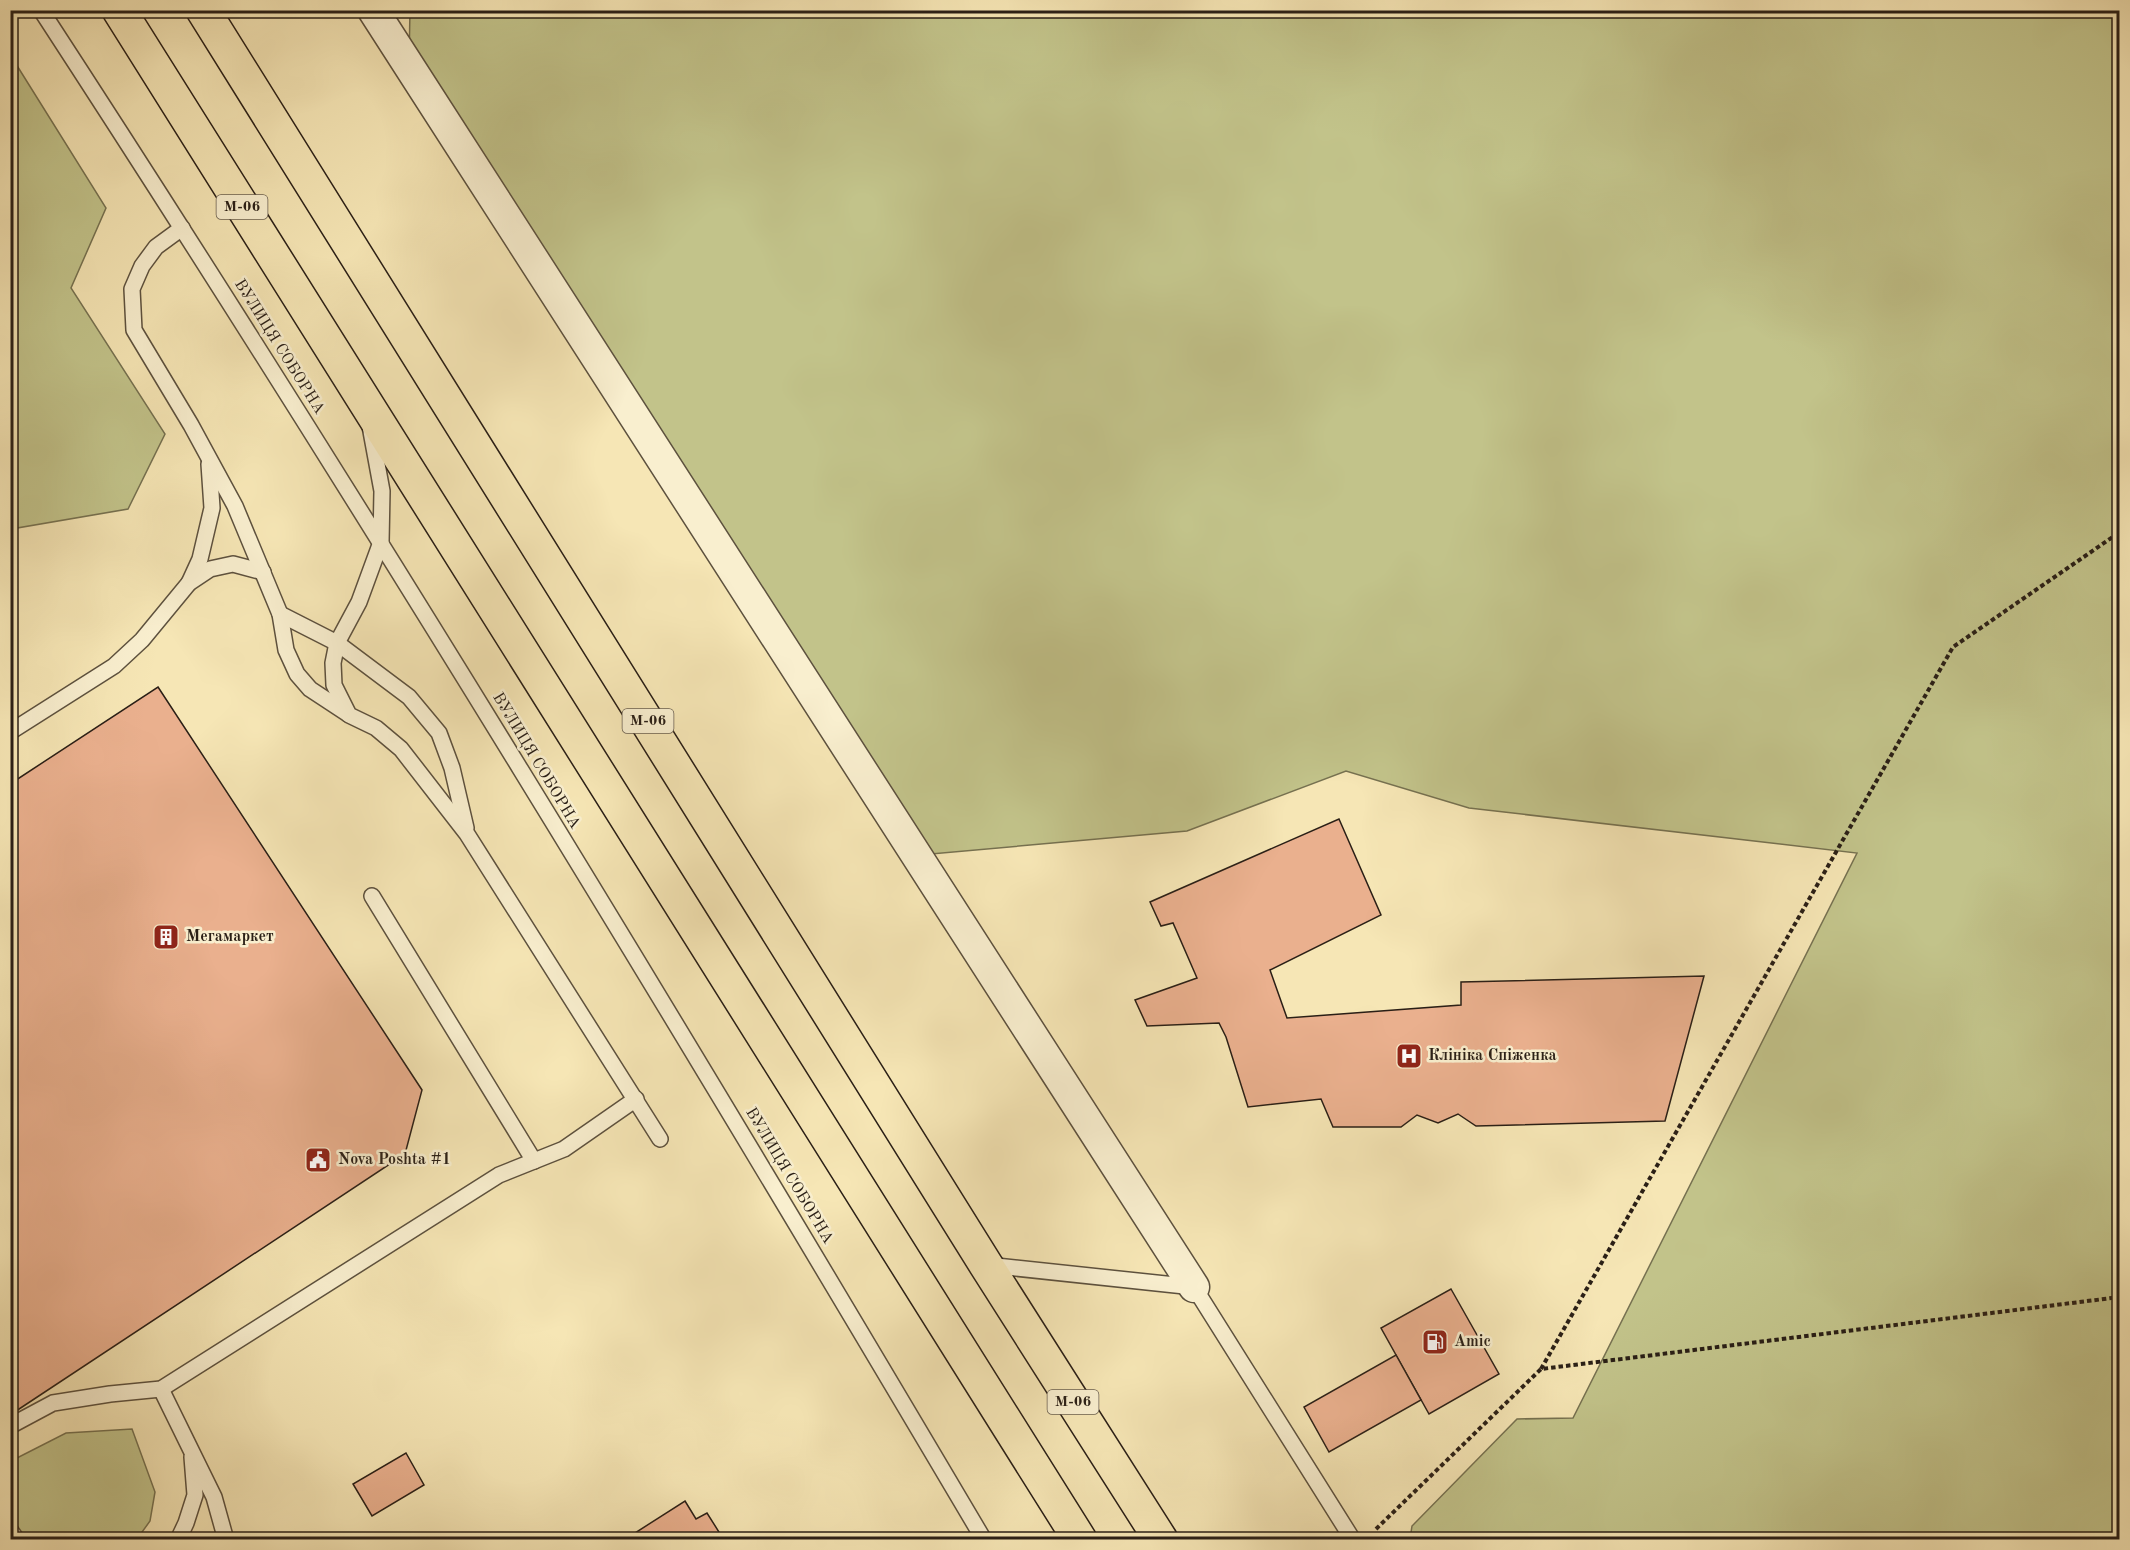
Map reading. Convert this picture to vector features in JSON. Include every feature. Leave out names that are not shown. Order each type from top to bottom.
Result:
[{"type":"highway","name":"М-06","points":[[119,10],[1080,1539]]},
{"type":"highway","name":"М-06","points":[[203,10],[986,1265],[1161,1539]]},
{"type":"street","points":[[373,10],[1194,1287]]},
{"type":"lane","name":"ВУЛИЦЯ СОБОРНА","points":[[41,10],[381,542],[772,1182],[984,1539]]},
{"type":"lane","points":[[182,228],[156,247],[142,266],[132,289],[134,330],[235,506],[280,614],[286,650],[297,674],[310,688],[349,715],[376,728],[401,749],[467,834],[660,1139]]},
{"type":"lane","points":[[349,715],[334,685],[333,663],[337,644],[358,602],[381,542],[382,490],[366,403]]},
{"type":"lane","points":[[10,732],[114,666],[155,626],[189,582],[200,559],[212,508],[209,458]]},
{"type":"lane","points":[[189,582],[210,569],[233,564],[262,572]]},
{"type":"lane","points":[[280,614],[337,644],[409,697],[439,733],[452,768],[467,834]]},
{"type":"lane","points":[[372,896],[534,1161]]},
{"type":"lane","points":[[10,1426],[53,1403],[161,1389],[499,1175],[564,1149],[636,1099]]},
{"type":"lane","points":[[986,1265],[1194,1287],[1353,1539]]},
{"type":"lane","points":[[161,1389],[214,1497],[226,1539]]},
{"type":"lane","points":[[178,1539],[195,1495],[191,1448]]},
{"type":"lane","points":[[10,1530],[17,1539]]},
{"type":"path","points":[[1373,1531],[1541,1369],[1953,648],[2120,532]]},
{"type":"path","points":[[1541,1369],[2120,1298]]},
{"type":"green space","points":[[410,10],[2119,11],[2119,1539],[1410,1539],[1412,1526],[1517,1419],[1573,1418],[1857,853],[1469,808],[1346,771],[1187,831],[931,854],[409,63]]},
{"type":"green space","points":[[11,56],[106,208],[71,288],[165,434],[128,509],[11,529]]},
{"type":"green space","points":[[132,1429],[155,1492],[150,1521],[137,1539],[11,1540],[11,1461],[66,1433]]},
{"type":"building","name":"Мегамаркет","points":[[158,687],[422,1090],[405,1154],[10,1415],[10,1351],[14,1349],[10,1344],[10,784]]},
{"type":"building","points":[[1339,819],[1381,915],[1270,970],[1287,1018],[1461,1005],[1461,982],[1704,976],[1665,1121],[1476,1126],[1458,1114],[1438,1123],[1417,1115],[1401,1127],[1333,1127],[1321,1099],[1248,1107],[1226,1037],[1219,1023],[1147,1026],[1135,1000],[1197,978],[1173,923],[1161,926],[1150,902]]},
{"type":"building","name":"Amic","points":[[1451,1289],[1499,1374],[1429,1414],[1381,1328]]},
{"type":"building","points":[[1396,1355],[1421,1400],[1329,1452],[1304,1407]]},
{"type":"building","points":[[406,1453],[424,1485],[372,1516],[353,1484]]},
{"type":"building","points":[[685,1501],[696,1519],[707,1513],[724,1540],[624,1540]]},
{"type":"place","name":"Мегамаркет","points":[[166,937]]},
{"type":"place","name":"Клініка Спіженка","points":[[1409,1056]]},
{"type":"place","name":"Nova Poshta #1","points":[[318,1160]]},
{"type":"place","name":"Amic","points":[[1435,1342]]}]
